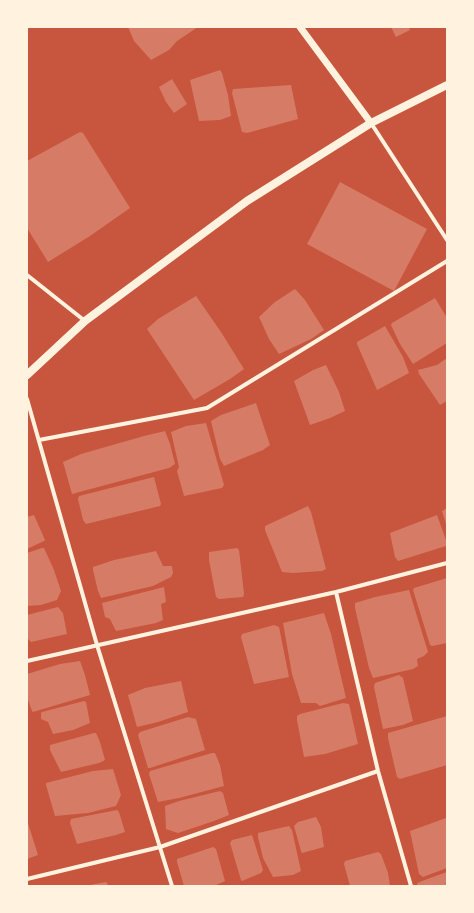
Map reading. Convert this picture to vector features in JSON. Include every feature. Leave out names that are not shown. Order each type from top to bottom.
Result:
[{"type":"main road","points":[[27,375],[85,320],[247,201],[371,123],[447,85]]},
{"type":"street","points":[[300,27],[371,123],[447,240]]},
{"type":"street","points":[[39,440],[207,408],[447,261]]},
{"type":"street","points":[[27,275],[85,320]]},
{"type":"street","points":[[27,399],[97,645],[172,886]]},
{"type":"street","points":[[27,661],[336,592],[447,563]]},
{"type":"street","points":[[336,592],[378,771],[411,886]]},
{"type":"street","points":[[27,879],[160,847],[378,771]]},
{"type":"building","points":[[128,27],[198,27],[177,41],[169,50],[151,60],[134,41]]},
{"type":"building","points":[[391,27],[409,27],[410,30],[396,37]]},
{"type":"building","points":[[220,70],[228,95],[231,116],[220,120],[199,121],[190,80]]},
{"type":"building","points":[[172,79],[187,104],[174,113],[166,102],[159,87]]},
{"type":"building","points":[[291,85],[298,119],[247,133],[242,132],[232,93],[233,89]]},
{"type":"building","points":[[80,132],[83,133],[130,208],[90,236],[48,262],[27,228],[27,161]]},
{"type":"building","points":[[340,182],[427,229],[394,291],[307,244]]},
{"type":"building","points":[[295,289],[305,300],[324,330],[311,339],[279,354],[269,339],[259,317],[275,302]]},
{"type":"building","points":[[196,296],[244,369],[194,400],[147,329],[158,319]]},
{"type":"building","points":[[435,298],[447,318],[447,343],[413,364],[400,344],[391,325]]},
{"type":"building","points":[[385,326],[403,357],[409,373],[377,390],[357,342]]},
{"type":"building","points":[[447,358],[447,401],[440,405],[419,374],[418,370],[437,365]]},
{"type":"building","points":[[326,365],[339,392],[345,411],[310,425],[294,381],[313,370]]},
{"type":"building","points":[[256,403],[270,445],[263,450],[224,466],[220,459],[211,421],[221,415]]},
{"type":"building","points":[[206,423],[224,485],[222,488],[184,496],[177,471],[179,467],[171,432],[186,426]]},
{"type":"building","points":[[165,431],[175,464],[169,468],[72,494],[63,462],[81,454]]},
{"type":"building","points":[[154,477],[161,504],[160,506],[86,524],[83,520],[78,499],[79,496]]},
{"type":"building","points":[[308,506],[311,512],[326,569],[322,571],[293,573],[282,572],[265,530],[265,526]]},
{"type":"building","points":[[447,508],[447,527],[442,511]]},
{"type":"building","points":[[34,515],[45,540],[27,549],[27,517]]},
{"type":"building","points":[[437,515],[447,543],[446,546],[398,561],[395,557],[390,533]]},
{"type":"building","points":[[44,548],[54,570],[61,591],[57,600],[41,605],[27,606],[27,553]]},
{"type":"building","points":[[237,548],[239,550],[244,594],[243,597],[219,599],[216,597],[209,560],[209,552]]},
{"type":"building","points":[[156,551],[163,566],[172,566],[173,573],[171,577],[153,586],[101,598],[93,567],[114,560]]},
{"type":"building","points":[[447,578],[447,643],[432,646],[430,645],[413,590],[414,588]]},
{"type":"building","points":[[164,587],[166,602],[161,604],[163,620],[156,623],[116,631],[110,619],[105,617],[102,603]]},
{"type":"building","points":[[409,590],[428,652],[424,656],[417,659],[418,666],[413,669],[373,678],[369,668],[355,603]]},
{"type":"building","points":[[58,607],[63,613],[67,634],[31,642],[27,638],[27,615]]},
{"type":"building","points":[[324,613],[331,634],[346,698],[320,706],[316,703],[301,703],[292,674],[283,623]]},
{"type":"building","points":[[274,625],[279,627],[289,677],[254,684],[241,637],[242,634]]},
{"type":"building","points":[[80,661],[90,695],[33,712],[27,697],[27,674],[60,664]]},
{"type":"building","points":[[399,675],[403,678],[413,721],[403,725],[383,729],[374,687],[375,683]]},
{"type":"building","points":[[181,681],[188,712],[137,727],[128,695],[145,688]]},
{"type":"building","points":[[84,701],[86,702],[90,723],[73,730],[53,734],[48,722],[41,719],[42,712]]},
{"type":"building","points":[[343,703],[349,704],[358,744],[325,754],[304,757],[297,716]]},
{"type":"building","points":[[447,716],[447,765],[400,779],[397,777],[388,733]]},
{"type":"building","points":[[188,717],[196,719],[205,750],[148,768],[138,735],[140,732]]},
{"type":"building","points":[[96,733],[100,742],[105,760],[99,763],[61,772],[50,750],[50,745]]},
{"type":"building","points":[[215,753],[220,765],[224,786],[158,802],[149,774],[150,771]]},
{"type":"building","points":[[113,769],[121,795],[116,806],[88,813],[55,816],[46,783],[93,771]]},
{"type":"building","points":[[220,791],[223,793],[229,815],[178,833],[166,829],[165,806]]},
{"type":"building","points":[[117,810],[125,832],[77,844],[70,823],[71,819]]},
{"type":"building","points":[[316,817],[321,827],[324,847],[302,853],[294,826],[298,822]]},
{"type":"building","points":[[446,818],[447,868],[423,877],[419,874],[410,831]]},
{"type":"building","points":[[27,820],[38,855],[27,859]]},
{"type":"building","points":[[289,826],[292,830],[301,871],[293,875],[273,877],[263,858],[258,833]]},
{"type":"building","points":[[252,835],[263,870],[261,873],[242,881],[230,843],[232,840]]},
{"type":"building","points":[[213,847],[216,849],[225,881],[214,886],[184,886],[177,859]]},
{"type":"building","points":[[378,852],[381,854],[388,873],[390,886],[350,886],[344,864],[345,861]]},
{"type":"building","points":[[447,872],[447,886],[418,886],[417,883]]},
{"type":"building","points":[[106,882],[109,886],[90,886],[90,885]]}]
